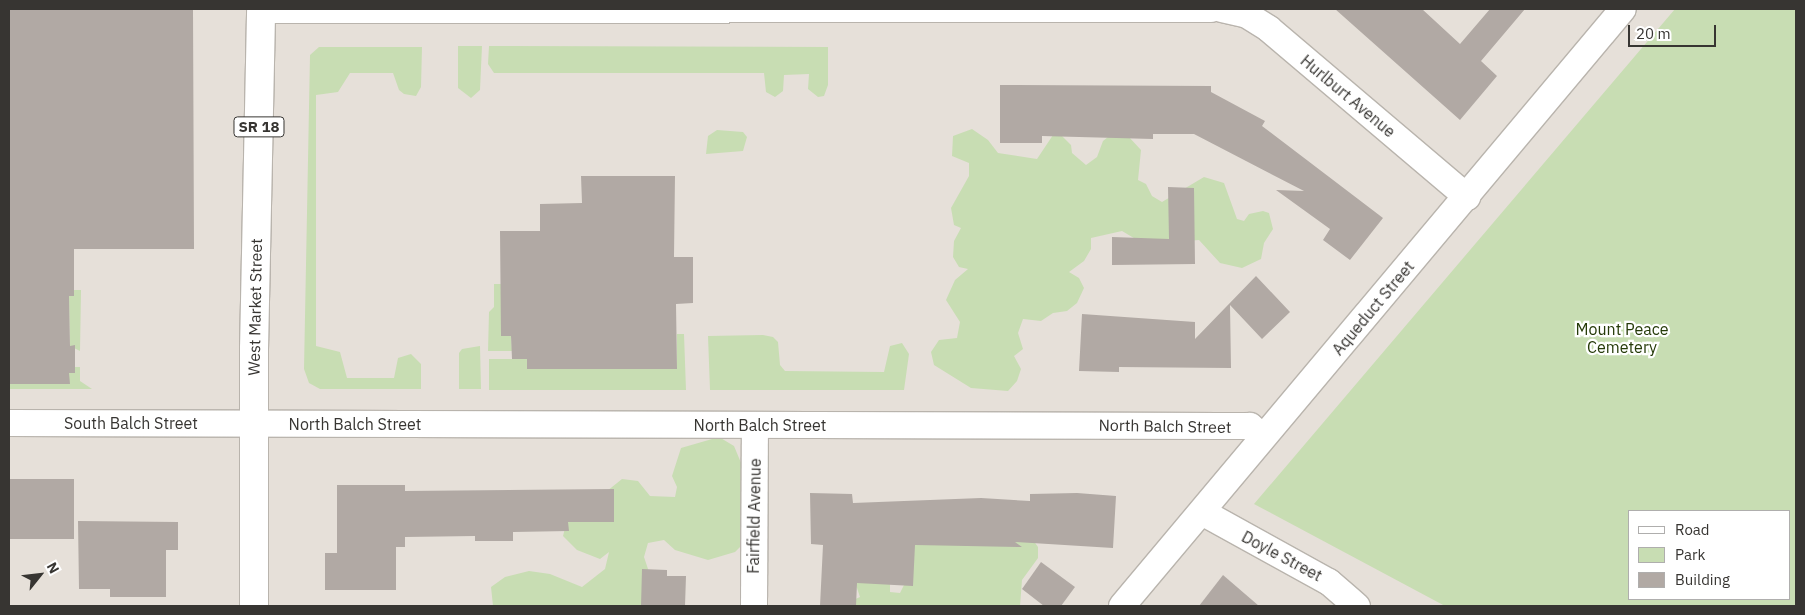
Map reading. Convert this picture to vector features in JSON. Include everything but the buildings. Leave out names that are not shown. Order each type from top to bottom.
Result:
[{"type":"main road","name":"West Market Street","points":[[254,606],[254,423],[261,9]]},
{"type":"street","points":[[261,9],[1211,9]]},
{"type":"street","name":"Hurlburt Avenue","points":[[1222,9],[1247,12],[1467,197]]},
{"type":"street","name":"Aqueduct Street","points":[[1122,606],[1623,9]]},
{"type":"street","name":"South Balch Street","points":[[9,423],[254,423]]},
{"type":"street","name":"North Balch Street","points":[[254,423],[1250,426],[1263,437]]},
{"type":"street","name":"Fairfield Avenue","points":[[754,606],[755,425]]},
{"type":"street","name":"Doyle Street","points":[[1202,512],[1329,582],[1357,606]]},
{"type":"green space","name":"Mount Peace Cemetery","points":[[1675,9],[1796,9],[1796,606],[1445,606],[1254,504]]},
{"type":"green space","points":[[458,46],[482,46],[480,90],[471,98],[458,88]]},
{"type":"green space","points":[[489,46],[828,47],[828,85],[824,96],[818,97],[808,89],[809,74],[784,75],[783,91],[775,97],[766,92],[764,73],[494,73],[488,64]]},
{"type":"green space","points":[[319,47],[422,47],[421,87],[416,96],[404,94],[399,90],[393,73],[350,73],[338,92],[316,95],[316,346],[340,352],[347,378],[394,378],[398,358],[411,354],[421,364],[421,389],[320,389],[309,383],[304,369],[310,55]]},
{"type":"green space","points":[[972,129],[988,140],[998,153],[1037,159],[1053,135],[1060,134],[1071,145],[1072,153],[1086,165],[1097,157],[1103,141],[1113,133],[1128,136],[1141,150],[1138,180],[1146,184],[1152,196],[1162,202],[1204,177],[1224,183],[1237,219],[1244,221],[1249,214],[1263,211],[1269,213],[1273,229],[1264,243],[1261,259],[1242,268],[1220,263],[1199,240],[1144,244],[1122,231],[1091,238],[1091,249],[1084,261],[1069,272],[1079,278],[1084,288],[1077,303],[1067,311],[1053,313],[1041,321],[1023,319],[1018,333],[1023,349],[1014,356],[1021,369],[1017,381],[1008,391],[971,388],[934,365],[931,352],[939,340],[957,338],[960,322],[946,300],[955,280],[968,269],[959,267],[953,257],[954,241],[961,228],[954,225],[951,208],[969,176],[969,163],[952,156],[953,136]]},
{"type":"green space","points":[[717,130],[743,132],[747,137],[743,151],[706,154],[708,136]]},
{"type":"green space","points":[[494,284],[501,284],[501,336],[511,336],[512,351],[488,351],[489,312],[494,307]]},
{"type":"green space","points":[[74,290],[81,290],[80,351],[70,346],[69,296],[74,296]]},
{"type":"green space","points":[[677,334],[684,334],[686,390],[489,390],[489,359],[527,359],[528,369],[677,369]]},
{"type":"green space","points":[[763,335],[773,337],[778,342],[780,365],[785,371],[884,372],[890,346],[902,343],[909,354],[904,390],[710,390],[708,336]]},
{"type":"green space","points":[[480,346],[481,389],[459,389],[459,353],[462,349]]},
{"type":"green space","points":[[75,367],[80,367],[80,381],[92,389],[9,389],[10,376],[11,384],[69,384],[69,373],[75,373]]},
{"type":"green space","points":[[719,437],[734,446],[744,470],[747,540],[735,552],[708,560],[675,550],[664,540],[648,543],[644,557],[650,575],[644,606],[493,606],[491,587],[505,577],[529,571],[550,574],[582,587],[605,569],[609,552],[600,559],[577,550],[563,536],[566,524],[622,479],[638,481],[650,496],[675,497],[677,487],[672,476],[681,448]]},
{"type":"green space","points":[[1028,533],[1038,547],[1038,558],[1022,580],[1020,606],[852,606],[851,601],[860,597],[853,576],[890,581],[890,592],[900,593],[906,581],[908,545]]}]
